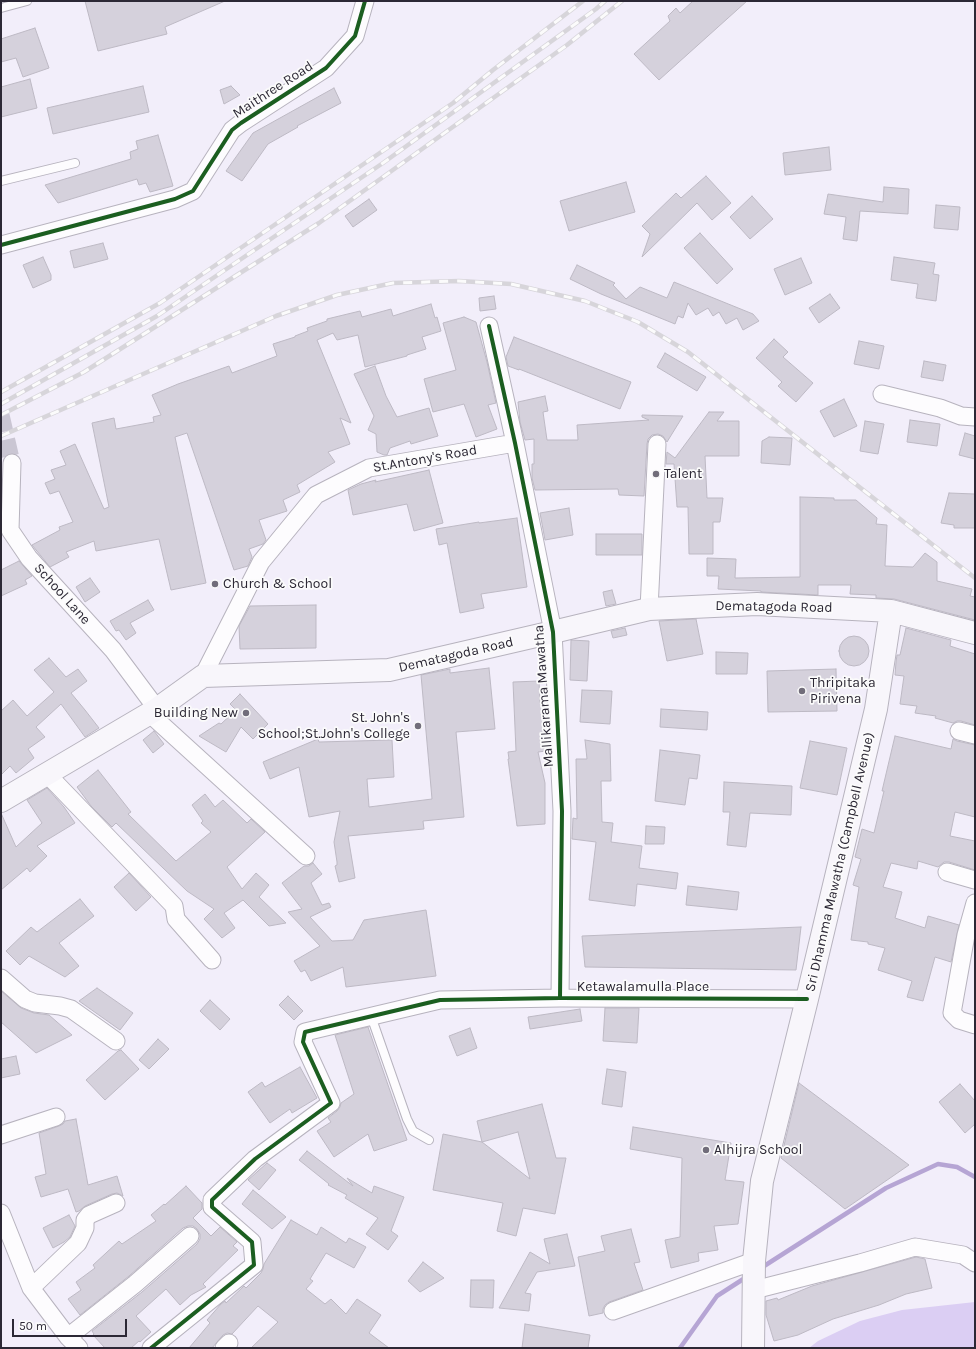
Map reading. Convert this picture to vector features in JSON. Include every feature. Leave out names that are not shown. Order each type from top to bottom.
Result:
[{"type":"main road","name":"Dematagoda Road","points":[[203,676],[389,670],[649,609],[757,604],[891,611],[975,633]]},
{"type":"main road","name":"Sri Dhamma Mawatha (Campbell Avenue)","points":[[753,1348],[754,1273],[762,1181],[876,709],[891,611]]},
{"type":"main road","points":[[1,801],[153,712],[203,676]]},
{"type":"street","name":"Maithree Road","points":[[1,245],[175,200],[193,191],[232,130],[326,68],[355,36],[365,1]]},
{"type":"street","name":"Mallikarama Mawatha","points":[[489,326],[554,632],[562,811],[560,998]]},
{"type":"street","points":[[882,394],[940,408],[961,416],[975,417]]},
{"type":"street","name":"St.Antony's Road","points":[[203,676],[261,562],[316,494],[369,468],[515,443]]},
{"type":"street","points":[[649,609],[657,444]]},
{"type":"street","name":"School Lane","points":[[12,463],[10,530],[29,558],[112,650],[153,712],[306,856]]},
{"type":"street","points":[[47,774],[174,906],[176,919],[212,960]]},
{"type":"street","points":[[948,872],[975,880]]},
{"type":"street","points":[[975,903],[966,935],[952,1013],[959,1020],[975,1025]]},
{"type":"street","points":[[1,978],[25,999],[36,1003],[71,1009],[116,1041]]},
{"type":"street","name":"Ketawalamulla Place","points":[[151,1348],[254,1265],[252,1242],[212,1208],[212,1200],[255,1159],[331,1103],[303,1042],[305,1032],[440,1000],[560,998],[807,999]]},
{"type":"street","points":[[1,1135],[56,1117]]},
{"type":"street","points":[[31,1288],[78,1242],[85,1228],[85,1220],[89,1215],[116,1203]]},
{"type":"street","points":[[1,1213],[31,1288],[74,1342],[135,1284],[190,1236]]},
{"type":"street","points":[[613,1311],[754,1273],[860,1263],[915,1247],[963,1255],[975,1263]]},
{"type":"lane","points":[[1,8],[27,1]]},
{"type":"lane","points":[[1,181],[75,163]]},
{"type":"lane","points":[[371,1016],[407,1119],[413,1131],[429,1140]]},
{"type":"shaded area","points":[[975,1302],[975,1348],[809,1348],[818,1341],[860,1321],[902,1310]]},
{"type":"building","points":[[85,1],[225,1],[165,27],[167,34],[98,51]]},
{"type":"building","points":[[693,1],[747,1],[659,80],[634,54],[670,21],[668,16],[676,8],[680,13]]},
{"type":"building","points":[[35,28],[49,68],[23,77],[16,58],[1,62],[1,39]]},
{"type":"building","points":[[30,79],[37,108],[1,117],[1,87]]},
{"type":"building","points":[[143,86],[149,112],[53,134],[47,108]]},
{"type":"building","points":[[231,86],[240,95],[224,104],[220,90]]},
{"type":"building","points":[[334,88],[341,103],[297,126],[298,127],[268,144],[242,181],[226,171],[253,133]]},
{"type":"building","points":[[158,135],[173,186],[150,192],[146,183],[139,185],[137,179],[58,203],[45,185],[131,159],[130,152],[138,149],[136,141]]},
{"type":"building","points":[[829,147],[831,170],[785,175],[783,153]]},
{"type":"building","points":[[706,176],[731,203],[712,220],[697,203],[642,257],[650,234],[642,226],[676,193],[681,198]]},
{"type":"building","points":[[626,182],[635,212],[569,231],[560,201]]},
{"type":"building","points":[[884,187],[909,189],[908,214],[860,211],[857,241],[843,239],[846,217],[824,214],[828,194],[883,202]]},
{"type":"building","points":[[752,196],[773,219],[750,239],[730,217]]},
{"type":"building","points":[[369,199],[377,210],[353,227],[345,216]]},
{"type":"building","points":[[936,205],[960,207],[958,230],[934,228]]},
{"type":"building","points":[[700,233],[733,269],[717,284],[684,248]]},
{"type":"building","points":[[103,243],[108,259],[74,268],[70,251]]},
{"type":"building","points":[[43,257],[51,275],[51,280],[33,288],[23,265]]},
{"type":"building","points":[[894,257],[935,263],[933,274],[939,275],[936,301],[916,298],[918,284],[891,280]]},
{"type":"building","points":[[801,258],[812,283],[785,295],[774,269]]},
{"type":"building","points":[[577,265],[615,283],[613,285],[626,299],[640,287],[667,298],[674,282],[753,314],[759,321],[743,330],[737,318],[726,324],[719,312],[713,316],[708,308],[696,315],[688,303],[683,318],[678,316],[675,324],[601,294],[570,279]]},
{"type":"building","points":[[830,294],[840,308],[819,323],[809,308]]},
{"type":"building","points":[[494,296],[496,309],[480,311],[479,298]]},
{"type":"building","points":[[431,304],[441,331],[422,337],[426,349],[407,356],[365,367],[358,335],[337,340],[333,333],[317,340],[351,423],[340,418],[350,444],[328,452],[335,462],[297,485],[300,492],[283,500],[287,511],[259,520],[266,540],[263,544],[249,549],[252,557],[248,566],[234,570],[187,433],[175,437],[206,583],[171,590],[159,539],[96,551],[94,541],[66,552],[69,557],[50,567],[32,545],[60,530],[59,527],[73,522],[59,491],[50,494],[45,483],[55,479],[51,470],[66,465],[60,451],[75,444],[104,509],[109,507],[92,423],[114,418],[116,429],[154,422],[153,417],[161,415],[152,395],[229,366],[232,373],[277,356],[273,344],[308,331],[307,328],[327,321],[327,319],[360,311],[362,317],[391,309],[393,316]]},
{"type":"building","points":[[464,317],[476,322],[496,403],[488,405],[497,429],[476,437],[464,404],[433,412],[424,379],[456,370],[443,323]]},
{"type":"building","points":[[514,337],[631,382],[620,409],[508,366],[506,357]]},
{"type":"building","points":[[774,339],[788,352],[783,357],[813,383],[796,402],[778,386],[782,382],[756,358]]},
{"type":"building","points":[[859,341],[884,346],[879,369],[854,364]]},
{"type":"building","points":[[665,353],[706,377],[697,391],[657,367]]},
{"type":"building","points":[[924,361],[946,365],[943,381],[921,377]]},
{"type":"building","points":[[375,366],[386,396],[397,417],[429,408],[438,436],[411,444],[410,441],[390,448],[387,455],[377,452],[376,434],[368,430],[374,416],[354,374]]},
{"type":"building","points":[[545,396],[548,411],[543,412],[547,440],[578,440],[577,425],[649,420],[642,417],[642,415],[683,416],[667,442],[663,436],[658,434],[652,435],[648,439],[644,496],[619,495],[618,489],[535,490],[532,478],[532,464],[534,464],[534,439],[525,440],[520,422],[518,402]]},
{"type":"building","points":[[844,399],[857,426],[834,437],[820,411]]},
{"type":"building","points":[[709,412],[724,412],[717,421],[739,421],[739,456],[705,456],[707,498],[723,498],[720,522],[713,522],[713,554],[689,554],[688,507],[677,507],[674,464],[666,464],[667,452],[675,458]]},
{"type":"building","points":[[910,420],[940,424],[937,446],[907,442]]},
{"type":"building","points":[[865,421],[884,424],[878,454],[860,451]]},
{"type":"building","points":[[965,433],[975,436],[975,459],[959,455]]},
{"type":"building","points":[[769,437],[792,438],[790,465],[761,463],[762,441]]},
{"type":"building","points":[[429,470],[443,523],[414,531],[407,504],[353,515],[348,490],[361,484],[376,480],[375,482]]},
{"type":"building","points":[[949,493],[975,494],[975,528],[954,528],[954,525],[941,523]]},
{"type":"building","points":[[800,497],[856,500],[877,518],[876,524],[887,525],[885,566],[913,567],[925,553],[937,562],[937,581],[972,589],[970,596],[975,597],[975,620],[894,599],[876,598],[876,595],[850,594],[851,585],[818,585],[818,595],[718,589],[719,576],[707,576],[707,558],[736,559],[735,578],[800,577]]},
{"type":"building","points":[[569,508],[573,535],[545,540],[540,513]]},
{"type":"building","points":[[517,518],[527,587],[481,594],[484,608],[460,613],[447,543],[439,545],[436,529]]},
{"type":"building","points":[[596,534],[642,534],[642,555],[596,555]]},
{"type":"building","points":[[19,561],[32,576],[25,580],[27,584],[1,596],[1,570]]},
{"type":"building","points":[[90,578],[100,592],[85,602],[76,587]]},
{"type":"building","points":[[612,590],[616,604],[606,606],[603,592]]},
{"type":"building","points":[[148,600],[154,610],[130,623],[136,633],[126,640],[119,630],[116,631],[110,621]]},
{"type":"building","points":[[316,605],[316,648],[240,649],[239,626],[250,606]]},
{"type":"building","points":[[696,619],[703,654],[667,661],[659,621]]},
{"type":"building","points":[[625,628],[627,635],[613,638],[611,631]]},
{"type":"building","points":[[906,628],[951,640],[950,646],[975,654],[975,725],[961,721],[953,723],[935,718],[936,716],[915,713],[917,706],[900,704],[904,676],[895,675],[896,662],[897,655],[900,655]]},
{"type":"building","points":[[854,636],[860,637],[868,645],[868,657],[860,665],[854,666],[848,665],[840,657],[839,651],[840,645],[848,637]]},
{"type":"building","points":[[571,640],[589,641],[587,681],[570,680]]},
{"type":"building","points":[[716,652],[748,653],[747,674],[716,674]]},
{"type":"building","points":[[49,658],[66,677],[78,669],[87,681],[71,693],[99,728],[85,737],[61,704],[36,727],[45,737],[28,749],[34,758],[16,773],[10,766],[1,775],[1,711],[13,700],[27,716],[54,692],[34,670]]},
{"type":"building","points":[[489,668],[495,729],[456,732],[464,817],[423,821],[424,829],[348,836],[355,878],[339,882],[335,866],[337,865],[337,862],[334,842],[340,811],[309,817],[299,767],[270,779],[263,762],[318,739],[319,742],[392,740],[394,777],[367,779],[369,807],[432,799],[421,675],[450,669],[450,673]]},
{"type":"building","name":"Thripitaka Pirivena","points":[[836,669],[837,711],[768,712],[767,671]]},
{"type":"building","points":[[539,681],[546,751],[538,752],[545,783],[545,824],[517,826],[508,759],[508,752],[516,751],[513,682]]},
{"type":"building","points":[[582,690],[612,691],[610,724],[580,722]]},
{"type":"building","points":[[240,694],[268,724],[253,739],[241,727],[226,752],[199,736],[219,723],[221,724],[236,710],[230,704]]},
{"type":"building","points":[[661,709],[708,712],[707,730],[660,727]]},
{"type":"building","points":[[154,731],[164,744],[153,753],[143,740]]},
{"type":"building","points":[[895,736],[951,749],[953,739],[975,745],[975,817],[955,812],[950,836],[975,841],[975,870],[949,862],[944,862],[938,867],[918,861],[917,869],[891,863],[883,887],[902,892],[895,918],[925,928],[928,916],[959,925],[951,962],[935,957],[923,1001],[907,997],[912,981],[878,970],[885,948],[868,944],[868,942],[851,940],[859,887],[853,885],[861,859],[855,857],[862,829],[874,833]]},
{"type":"building","points":[[585,740],[610,744],[611,781],[601,781],[602,822],[613,823],[611,842],[642,846],[639,868],[678,873],[676,889],[637,884],[635,906],[589,900],[596,842],[572,839],[573,818],[577,819],[576,759],[587,759]]},
{"type":"building","points":[[810,741],[847,748],[837,795],[800,788]]},
{"type":"building","points":[[660,750],[700,755],[697,779],[689,778],[685,805],[655,801]]},
{"type":"building","points":[[98,770],[131,812],[128,814],[176,861],[211,832],[201,823],[203,821],[192,805],[205,794],[215,807],[223,800],[247,823],[251,819],[265,832],[227,867],[242,889],[256,873],[269,885],[259,897],[286,923],[269,926],[243,900],[224,913],[235,928],[222,938],[204,919],[214,909],[187,891],[116,823],[112,827],[91,806],[77,787]]},
{"type":"building","points":[[724,782],[792,786],[791,815],[750,813],[746,847],[727,845],[730,812],[723,812]]},
{"type":"building","points":[[47,788],[64,807],[75,823],[37,846],[47,856],[30,872],[27,868],[1,890],[1,813],[16,847],[42,823],[27,800]]},
{"type":"building","points":[[646,826],[665,827],[664,844],[645,844]]},
{"type":"building","points":[[313,863],[322,874],[311,883],[322,905],[329,903],[331,907],[310,917],[332,941],[353,940],[364,920],[426,910],[436,976],[346,987],[343,967],[311,981],[305,970],[301,972],[294,961],[320,946],[288,912],[302,909],[282,883],[304,866],[309,866]]},
{"type":"building","points":[[129,873],[151,897],[136,911],[114,887]]},
{"type":"building","points":[[688,886],[739,892],[737,910],[686,905]]},
{"type":"building","points":[[80,899],[94,916],[59,943],[79,966],[65,977],[29,956],[20,965],[6,951],[31,927],[37,932]]},
{"type":"building","points":[[801,927],[796,970],[585,967],[582,936]]},
{"type":"building","points":[[97,988],[133,1013],[120,1030],[79,1001]]},
{"type":"building","points":[[1,991],[21,1008],[34,1013],[49,1015],[72,1035],[36,1053],[1,1022]]},
{"type":"building","points":[[288,996],[303,1011],[294,1020],[279,1005]]},
{"type":"building","points":[[210,1000],[230,1019],[220,1030],[200,1011]]},
{"type":"building","points":[[605,1008],[639,1008],[637,1043],[603,1041]]},
{"type":"building","points":[[580,1009],[582,1021],[530,1029],[528,1017]]},
{"type":"building","points":[[368,1027],[407,1140],[374,1151],[368,1134],[334,1157],[317,1131],[331,1122],[328,1118],[337,1111],[341,1103],[354,1094],[335,1035]]},
{"type":"building","points":[[470,1028],[477,1048],[457,1056],[449,1036]]},
{"type":"building","points":[[158,1039],[169,1049],[149,1069],[139,1060]]},
{"type":"building","points":[[121,1050],[139,1069],[105,1100],[86,1080]]},
{"type":"building","points":[[16,1056],[20,1074],[1,1078],[1,1059]]},
{"type":"building","points":[[300,1067],[317,1098],[292,1113],[290,1109],[270,1123],[248,1092],[262,1082],[265,1087]]},
{"type":"building","points":[[607,1069],[626,1072],[622,1107],[602,1104]]},
{"type":"building","points":[[799,1083],[909,1165],[845,1209],[781,1158]]},
{"type":"building","points":[[960,1084],[975,1101],[975,1124],[965,1133],[939,1102]]},
{"type":"building","points":[[542,1104],[556,1158],[566,1158],[555,1214],[523,1208],[516,1236],[497,1231],[503,1203],[433,1190],[443,1134],[482,1142],[477,1121]],"holes":[[[518,1132],[530,1179],[482,1142]]]},
{"type":"building","points":[[76,1119],[88,1185],[117,1176],[123,1196],[117,1193],[112,1194],[85,1206],[76,1212],[68,1189],[41,1197],[35,1177],[46,1174],[39,1133],[59,1126],[65,1121]]},
{"type":"building","points":[[633,1127],[731,1143],[725,1180],[744,1182],[738,1224],[714,1226],[718,1250],[698,1253],[699,1261],[671,1268],[665,1240],[680,1237],[682,1158],[630,1149]]},
{"type":"building","points":[[307,1151],[353,1186],[347,1178],[372,1193],[374,1186],[404,1197],[391,1231],[398,1236],[388,1250],[366,1234],[378,1218],[345,1198],[347,1195],[328,1185],[329,1184],[299,1160]]},
{"type":"building","points":[[267,1163],[276,1170],[259,1190],[248,1180]]},
{"type":"building","points":[[186,1186],[202,1203],[202,1209],[193,1218],[211,1236],[220,1227],[237,1242],[233,1246],[238,1250],[203,1284],[206,1287],[191,1295],[180,1305],[166,1289],[136,1316],[151,1332],[140,1342],[139,1341],[131,1348],[105,1348],[93,1335],[94,1334],[92,1331],[142,1292],[197,1244],[200,1239],[200,1234],[193,1226],[183,1228],[129,1276],[80,1315],[68,1299],[81,1290],[76,1282],[95,1268],[93,1265],[119,1241],[122,1244],[156,1221],[151,1215],[164,1204],[165,1205]]},
{"type":"building","points":[[253,1190],[286,1217],[272,1229],[242,1204]]},
{"type":"building","points":[[69,1215],[75,1226],[70,1237],[53,1248],[43,1228]]},
{"type":"building","points":[[291,1220],[317,1235],[321,1227],[346,1243],[349,1238],[366,1247],[354,1268],[326,1253],[310,1279],[313,1281],[306,1289],[325,1304],[331,1299],[346,1314],[357,1299],[381,1315],[369,1333],[389,1348],[251,1348],[278,1322],[258,1306],[232,1334],[227,1333],[223,1335],[212,1348],[189,1348],[210,1323],[207,1320],[221,1304],[225,1301],[226,1303],[244,1286],[246,1288],[261,1273],[264,1264]]},
{"type":"building","points":[[631,1229],[640,1262],[634,1263],[643,1290],[609,1302],[605,1305],[603,1313],[589,1316],[578,1257],[605,1251],[601,1236]]},
{"type":"building","points":[[567,1234],[575,1266],[537,1272],[525,1293],[531,1294],[529,1311],[499,1308],[530,1252],[550,1264],[544,1239]]},
{"type":"building","points":[[916,1257],[925,1259],[932,1288],[906,1294],[879,1305],[833,1319],[798,1335],[774,1341],[766,1315],[766,1301],[777,1298],[778,1300],[812,1286]]},
{"type":"building","points":[[423,1262],[444,1278],[420,1292],[408,1281]]},
{"type":"building","points":[[471,1280],[494,1280],[493,1308],[470,1307]]},
{"type":"building","points":[[525,1324],[590,1335],[588,1348],[522,1348]]},
{"type":"waterway","points":[[761,1268],[886,1188],[938,1164],[957,1167],[975,1177]]},
{"type":"waterway","points":[[680,1348],[717,1296],[748,1276]]},
{"type":"tunnel","points":[[1,415],[12,463]]},
{"type":"railway","points":[[1,392],[160,303],[453,103],[493,70],[583,1]]},
{"type":"railway","points":[[1,404],[157,316],[383,163],[605,1]]},
{"type":"railway","points":[[1,415],[84,372],[319,223],[567,45],[622,1]]},
{"type":"railway","points":[[1,436],[276,316],[337,295],[393,283],[459,281],[511,284],[585,301],[638,322],[688,352],[975,578]]},
{"type":"cycle path","points":[[1,245],[175,199],[193,191],[232,130],[326,68],[355,36],[365,1]]},
{"type":"cycle path","points":[[489,326],[515,443],[553,632],[562,811],[560,998]]},
{"type":"cycle path","points":[[151,1348],[254,1265],[252,1242],[212,1207],[212,1200],[255,1159],[331,1103],[303,1042],[305,1032],[440,1000],[560,998],[807,999]]},
{"type":"place","name":"Talent","points":[[656,474]]},
{"type":"place","name":"Church & School","points":[[215,584]]},
{"type":"place","name":"Thripitaka Pirivena","points":[[802,691]]},
{"type":"place","name":"Building New","points":[[246,713]]},
{"type":"place","name":"St. John's School;St.John's College","points":[[418,726]]},
{"type":"place","name":"Alhijra School","points":[[706,1150]]}]
